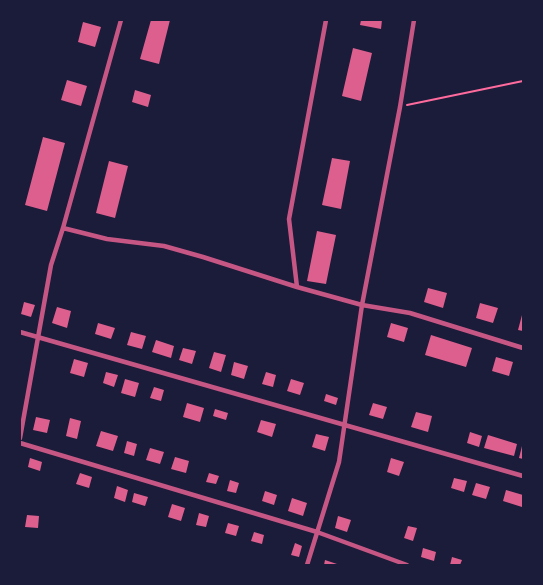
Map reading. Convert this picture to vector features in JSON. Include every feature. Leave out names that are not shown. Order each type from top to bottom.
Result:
[{"type":"street","points":[[20,438],[51,265],[121,20]]},
{"type":"street","points":[[297,287],[289,219],[326,20]]},
{"type":"street","points":[[307,565],[339,462],[362,305],[400,107],[414,20]]},
{"type":"street","points":[[63,228],[107,239],[164,246],[297,287],[362,305],[410,313],[523,348]]},
{"type":"street","points":[[20,332],[523,476]]},
{"type":"street","points":[[20,443],[316,532],[407,565]]},
{"type":"path","points":[[400,107],[523,81]]},
{"type":"building","points":[[151,20],[170,20],[159,64],[140,59]]},
{"type":"building","points":[[361,20],[382,20],[381,29],[360,25]]},
{"type":"building","points":[[83,22],[101,27],[95,47],[78,42]]},
{"type":"building","points":[[353,48],[372,53],[361,101],[342,96]]},
{"type":"building","points":[[67,80],[87,86],[81,106],[61,100]]},
{"type":"building","points":[[135,90],[151,95],[148,107],[132,102]]},
{"type":"building","points":[[43,137],[65,143],[47,211],[25,205]]},
{"type":"building","points":[[332,158],[350,161],[341,209],[322,205]]},
{"type":"building","points":[[109,161],[128,166],[115,218],[96,213]]},
{"type":"building","points":[[317,231],[336,235],[326,284],[307,281]]},
{"type":"building","points":[[428,288],[447,293],[443,308],[424,302]]},
{"type":"building","points":[[24,302],[35,305],[31,317],[21,314]]},
{"type":"building","points":[[480,303],[498,308],[493,323],[476,318]]},
{"type":"building","points":[[57,307],[71,311],[67,328],[52,323]]},
{"type":"building","points":[[523,315],[523,331],[518,330]]},
{"type":"building","points":[[98,323],[115,328],[111,339],[95,334]]},
{"type":"building","points":[[391,323],[408,328],[404,342],[387,337]]},
{"type":"building","points":[[131,332],[146,336],[142,349],[127,345]]},
{"type":"building","points":[[431,335],[472,348],[466,367],[425,355]]},
{"type":"building","points":[[156,340],[174,346],[171,358],[152,352]]},
{"type":"building","points":[[183,348],[196,351],[192,364],[179,360]]},
{"type":"building","points":[[214,352],[226,355],[221,372],[209,368]]},
{"type":"building","points":[[496,357],[513,362],[509,376],[492,371]]},
{"type":"building","points":[[74,359],[88,363],[84,377],[70,373]]},
{"type":"building","points":[[234,362],[248,366],[244,379],[231,375]]},
{"type":"building","points":[[106,372],[118,375],[114,387],[103,383]]},
{"type":"building","points":[[266,372],[276,375],[273,387],[262,384]]},
{"type":"building","points":[[125,379],[139,383],[135,397],[121,393]]},
{"type":"building","points":[[291,379],[304,383],[300,395],[287,391]]},
{"type":"building","points":[[154,387],[164,390],[161,401],[150,398]]},
{"type":"building","points":[[326,394],[338,398],[336,405],[324,401]]},
{"type":"building","points":[[187,403],[204,408],[200,422],[183,417]]},
{"type":"building","points":[[373,403],[387,407],[383,419],[369,415]]},
{"type":"building","points":[[215,409],[228,413],[226,420],[213,416]]},
{"type":"building","points":[[416,412],[432,416],[428,432],[411,427]]},
{"type":"building","points":[[36,417],[50,420],[47,433],[33,430]]},
{"type":"building","points":[[70,418],[81,421],[77,439],[66,436]]},
{"type":"building","points":[[261,420],[276,424],[272,437],[257,432]]},
{"type":"building","points":[[101,431],[118,436],[113,451],[96,446]]},
{"type":"building","points":[[470,432],[482,436],[479,447],[467,443]]},
{"type":"building","points":[[316,434],[329,437],[325,451],[312,447]]},
{"type":"building","points":[[488,435],[517,444],[514,456],[484,448]]},
{"type":"building","points":[[127,441],[137,444],[134,456],[124,453]]},
{"type":"building","points":[[523,447],[523,459],[519,458]]},
{"type":"building","points":[[150,448],[164,452],[160,464],[146,460]]},
{"type":"building","points":[[175,457],[189,461],[186,473],[171,469]]},
{"type":"building","points":[[30,458],[42,462],[40,471],[28,467]]},
{"type":"building","points":[[391,458],[404,462],[399,476],[387,472]]},
{"type":"building","points":[[80,473],[92,477],[89,488],[76,484]]},
{"type":"building","points":[[209,473],[219,476],[216,484],[206,482]]},
{"type":"building","points":[[454,478],[467,481],[464,492],[451,488]]},
{"type":"building","points":[[230,480],[239,483],[236,493],[227,491]]},
{"type":"building","points":[[476,483],[490,487],[486,499],[472,495]]},
{"type":"building","points":[[117,486],[128,490],[125,502],[114,498]]},
{"type":"building","points":[[506,490],[523,495],[522,507],[503,501]]},
{"type":"building","points":[[265,491],[277,495],[274,505],[262,501]]},
{"type":"building","points":[[134,493],[148,497],[145,506],[132,502]]},
{"type":"building","points":[[292,498],[307,503],[303,516],[288,511]]},
{"type":"building","points":[[172,504],[185,508],[181,521],[168,517]]},
{"type":"building","points":[[199,513],[209,516],[206,527],[196,525]]},
{"type":"building","points":[[27,515],[39,516],[38,528],[25,527]]},
{"type":"building","points":[[338,516],[351,520],[347,532],[335,528]]},
{"type":"building","points":[[228,523],[239,526],[236,536],[225,533]]},
{"type":"building","points":[[408,526],[417,528],[413,541],[404,538]]},
{"type":"building","points":[[254,532],[264,535],[262,544],[251,541]]},
{"type":"building","points":[[295,543],[302,546],[299,557],[291,555]]},
{"type":"building","points":[[423,548],[436,552],[434,561],[421,557]]},
{"type":"building","points":[[452,557],[462,560],[460,565],[450,565]]},
{"type":"building","points":[[325,560],[337,564],[324,565]]}]
